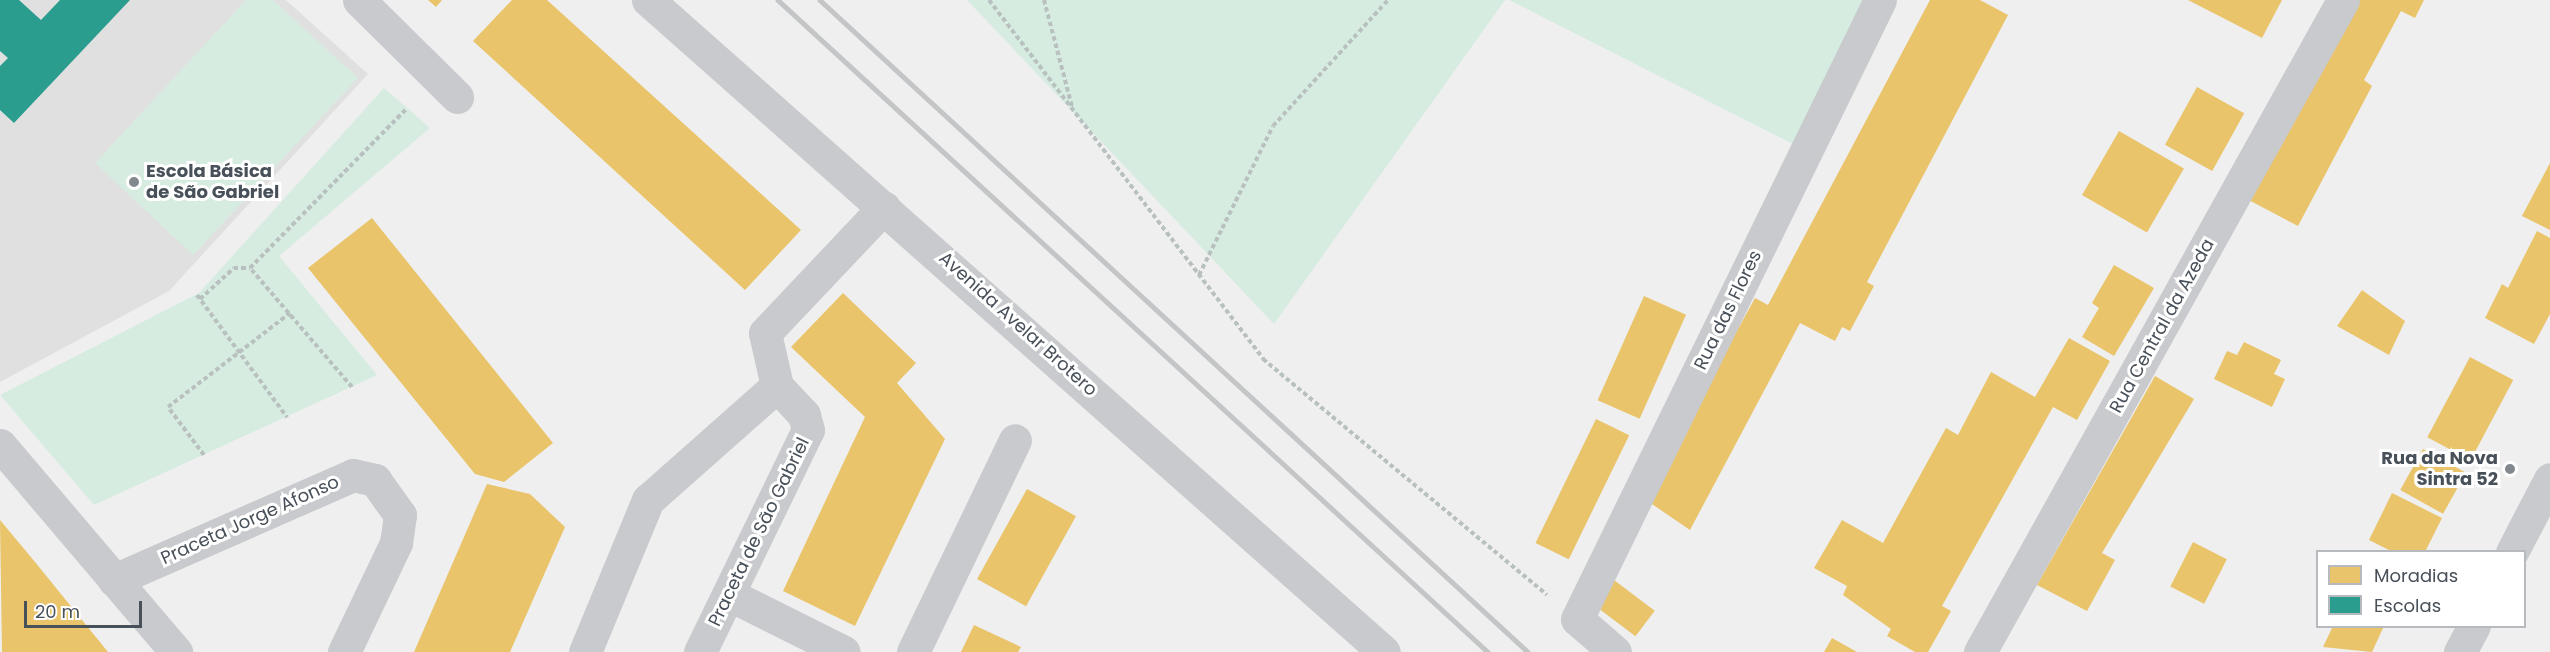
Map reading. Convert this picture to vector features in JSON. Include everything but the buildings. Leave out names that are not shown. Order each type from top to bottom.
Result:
[{"type":"street","points":[[358,0],[457,97]]},
{"type":"street","name":"Avenida Avelar Brotero","points":[[648,0],[1384,652]]},
{"type":"street","name":"Rua das Flores","points":[[1576,619],[1880,0]]},
{"type":"street","name":"Rua Central da Azeda","points":[[1980,652],[2343,0]]},
{"type":"street","points":[[585,652],[648,500],[777,386],[765,333],[884,207]]},
{"type":"street","name":"Praceta de São Gabriel","points":[[700,652],[730,595],[808,430],[804,415],[777,386]]},
{"type":"street","points":[[912,652],[1015,440]]},
{"type":"street","points":[[0,445],[176,652]]},
{"type":"street","name":"Praceta Jorge Afonso","points":[[114,580],[354,475],[375,480],[400,515],[396,543],[344,652]]},
{"type":"street","points":[[2513,550],[2550,479]]},
{"type":"street","points":[[730,595],[844,652]]},
{"type":"street","points":[[1576,619],[1615,652]]},
{"type":"street","points":[[2460,652],[2473,628]]},
{"type":"path","points":[[989,0],[1263,358],[1576,619]]},
{"type":"path","points":[[1044,0],[1073,110]]},
{"type":"path","points":[[1199,275],[1273,126],[1388,0]]},
{"type":"path","points":[[287,417],[198,297],[234,268],[250,268],[407,108]]},
{"type":"path","points":[[250,268],[352,387]]},
{"type":"path","points":[[204,455],[168,407],[290,314]]},
{"type":"shaded area","name":"Escola Básica de São Gabriel","points":[[0,0],[286,0],[368,74],[169,291],[0,382]]},
{"type":"green space","points":[[246,0],[273,0],[358,78],[193,255],[95,163]]},
{"type":"green space","points":[[967,0],[1505,0],[1274,324]]},
{"type":"green space","points":[[1509,0],[1870,0],[1797,146]]},
{"type":"green space","points":[[384,88],[430,128],[279,256],[377,375],[94,505],[0,395],[199,293]]},
{"type":"railway","points":[[778,0],[1488,652]]},
{"type":"railway","points":[[820,0],[1528,652]]},
{"type":"place","name":"Escola Básica de São Gabriel","points":[[134,182]]},
{"type":"place","name":"Rua da Nova Sintra 52","points":[[2510,469]]}]
